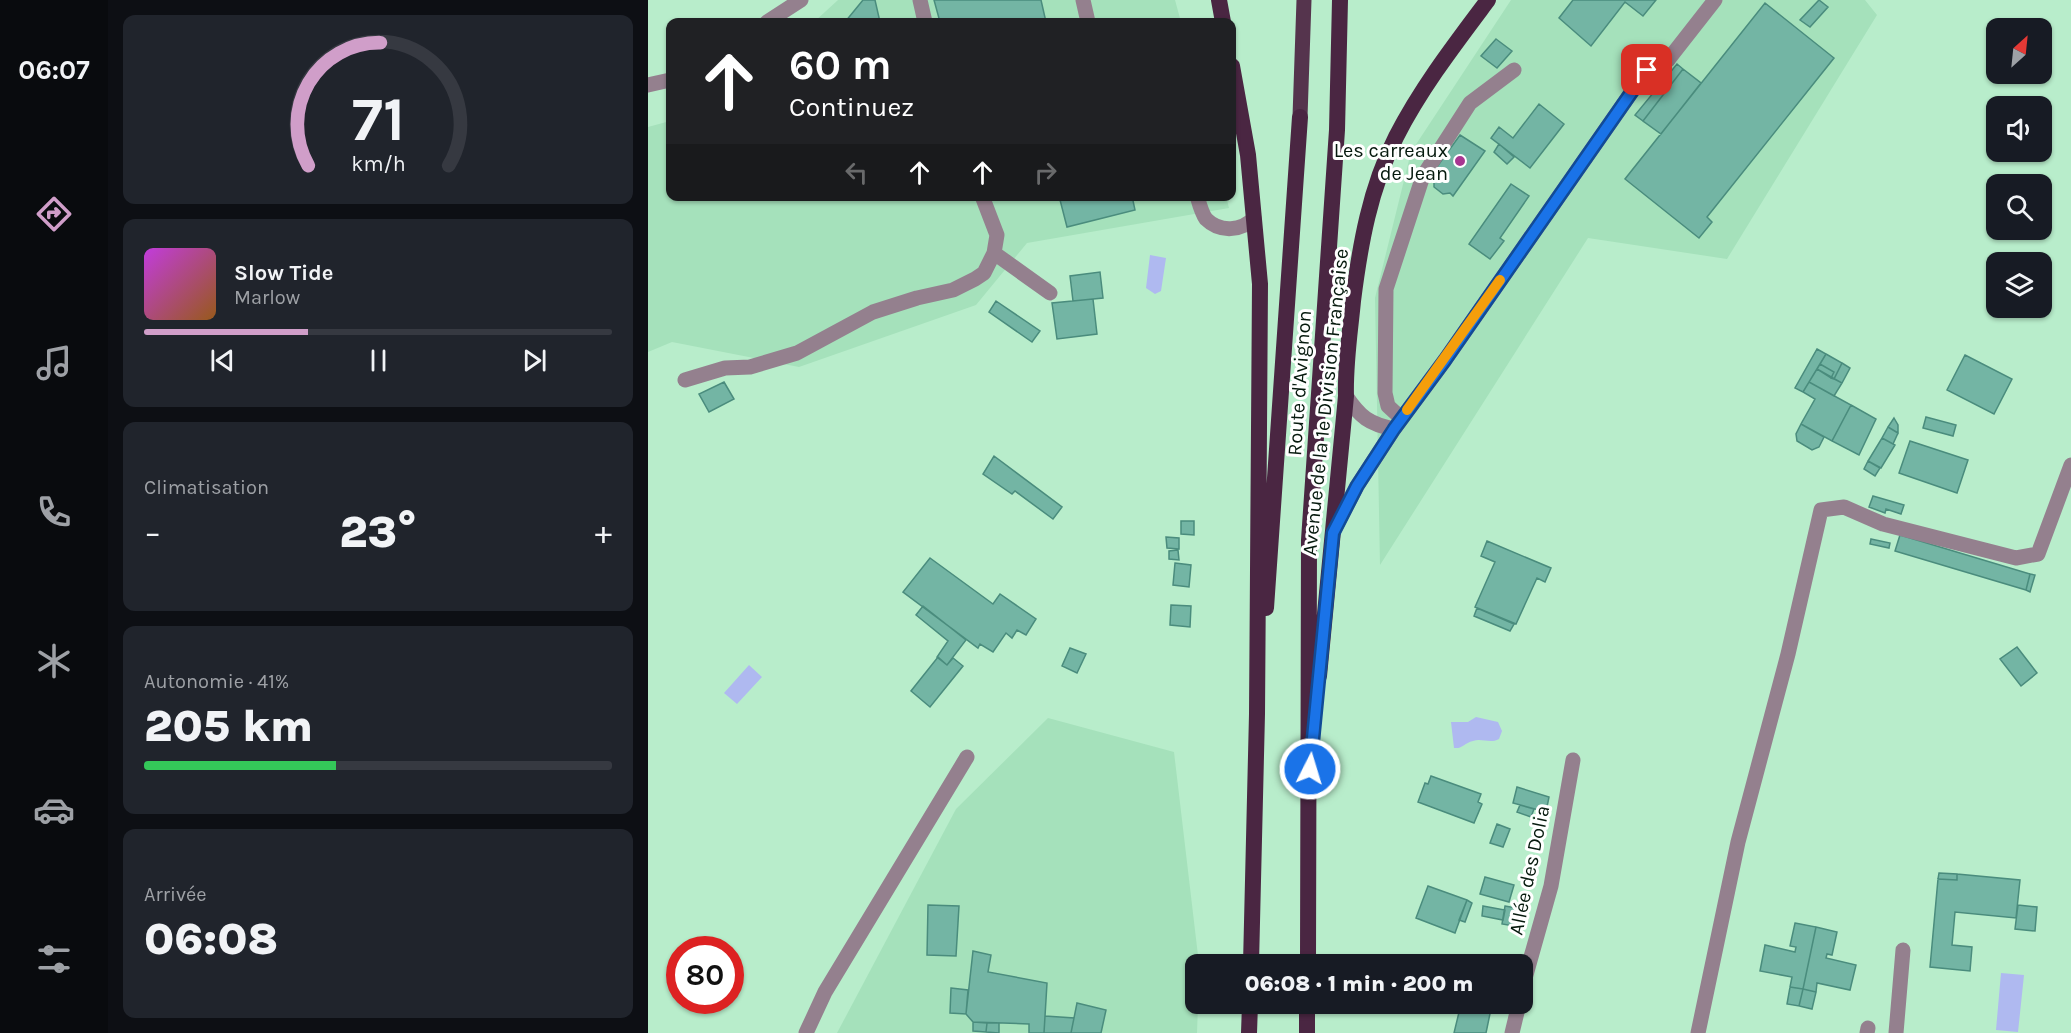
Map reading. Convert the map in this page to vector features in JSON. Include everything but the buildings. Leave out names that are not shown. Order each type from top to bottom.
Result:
[{"type":"highway","points":[[1219,0],[1222,18]]},
{"type":"highway","name":"Route d'Avignon","points":[[1310,769],[1309,540],[1337,130],[1340,0]]},
{"type":"highway","name":"Avenue de la 1e Division Française","points":[[1310,769],[1346,396],[1345,369],[1358,264],[1377,184],[1395,139],[1418,99],[1488,0]]},
{"type":"highway","points":[[1236,88],[1248,155],[1260,284],[1257,714],[1251,954]]},
{"type":"highway","points":[[1257,714],[1270,560],[1300,117]]},
{"type":"highway","points":[[1308,954],[1310,769]]},
{"type":"highway","points":[[1249,1033],[1250,1014]]},
{"type":"highway","points":[[1307,1014],[1307,1033]]},
{"type":"main road","points":[[1300,117],[1304,0]]},
{"type":"street","points":[[773,18],[801,0]]},
{"type":"street","points":[[920,0],[924,18]]},
{"type":"street","points":[[1083,0],[1087,18]]},
{"type":"street","points":[[1333,533],[1357,486],[1397,423],[1445,360],[1647,70],[1668,60],[1715,0]]},
{"type":"street","points":[[1397,423],[1388,406],[1385,393],[1386,289],[1423,176],[1470,104],[1514,70]]},
{"type":"street","points":[[648,85],[666,81]]},
{"type":"street","points":[[685,380],[725,369],[750,367],[797,353],[873,312],[917,298],[953,290],[984,273],[994,253],[997,235],[984,201]]},
{"type":"street","points":[[1199,201],[1206,218],[1222,228],[1237,229],[1246,226],[1254,218]]},
{"type":"street","points":[[994,253],[1050,293]]},
{"type":"street","points":[[1346,396],[1364,420],[1375,425],[1397,423]]},
{"type":"street","points":[[1698,1033],[1738,842],[1788,654],[1821,510],[1844,507],[1883,524],[2016,558],[2038,554],[2071,465]]},
{"type":"street","points":[[806,1033],[825,992],[967,757]]},
{"type":"street","name":"Allée des Dolia","points":[[1532,954],[1551,886],[1573,760]]},
{"type":"street","points":[[1896,1033],[1903,950]]},
{"type":"street","points":[[1512,1033],[1517,1014]]},
{"type":"shaded area","points":[[838,0],[1175,0],[1180,18],[818,18]]},
{"type":"shaded area","points":[[1511,0],[1865,0],[1877,15],[1727,259],[1588,238],[1380,565],[1375,298],[1411,152]]},
{"type":"shaded area","points":[[666,122],[666,201],[1227,201],[1229,208],[1027,243],[976,305],[799,367],[672,342],[648,352],[648,127]]},
{"type":"shaded area","points":[[1048,718],[1174,752],[1198,954],[1185,954],[1185,1014],[1198,1014],[1197,1033],[837,1033],[956,809]]},
{"type":"water","points":[[1150,255],[1166,258],[1161,291],[1155,294],[1146,288]]},
{"type":"water","points":[[749,665],[762,677],[737,704],[724,693]]},
{"type":"water","points":[[1476,717],[1498,722],[1502,731],[1499,739],[1476,740],[1460,748],[1454,748],[1451,722],[1468,722]]},
{"type":"water","points":[[2001,973],[2024,975],[2018,1032],[1996,1030]]},
{"type":"slow traffic","points":[[1407,410],[1445,360],[1500,280]]},
{"type":"place","name":"Les carreaux de Jean","points":[[1460,161]]},
{"type":"route","points":[[1310,769],[1333,533],[1357,486],[1401,418],[1445,360],[1647,70]]}]
